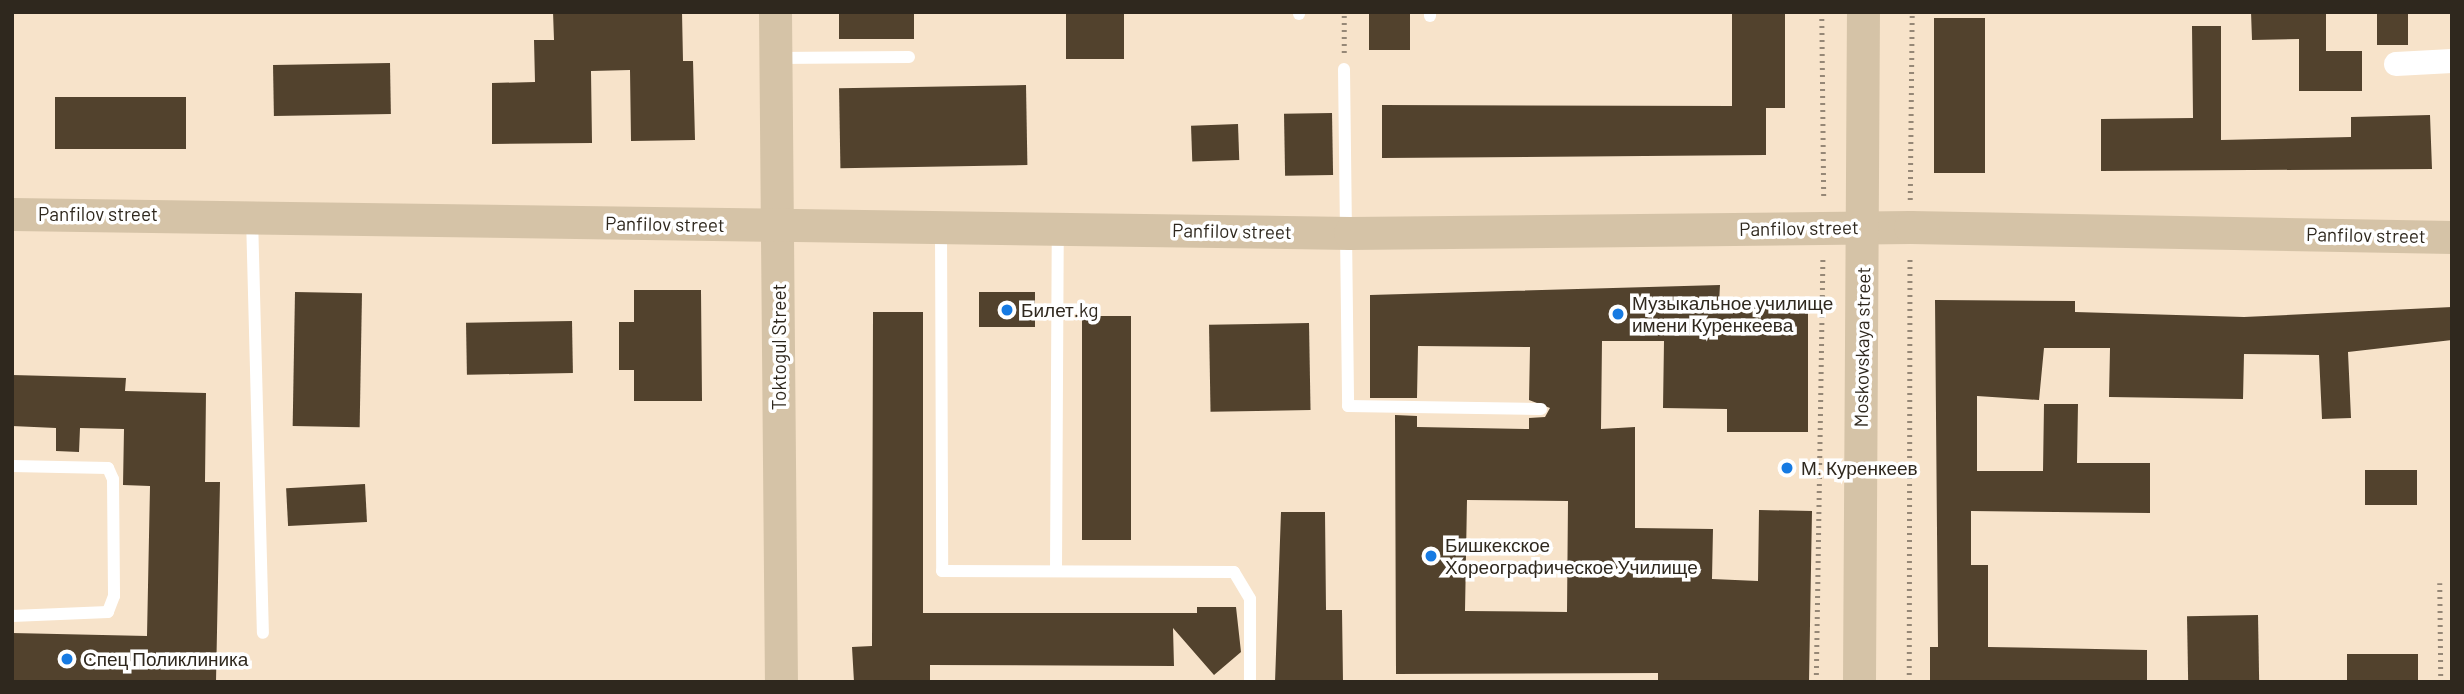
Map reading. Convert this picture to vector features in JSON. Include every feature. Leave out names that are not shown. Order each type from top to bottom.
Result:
[{"type":"street","name":"Toktogul Street","points":[[775,12],[781,682]]},
{"type":"street","name":"Moskovskaya street","points":[[1859,682],[1863,12]]},
{"type":"street","points":[[2396,64],[2452,61]]},
{"type":"street","name":"Panfilov street","points":[[12,214],[252,214],[778,226],[1350,233],[1910,227],[2452,237]]},
{"type":"street","points":[[2452,223],[2452,237]]},
{"type":"lane","points":[[775,58],[909,57]]},
{"type":"lane","points":[[1343,69],[1350,233],[1348,406],[1541,409]]},
{"type":"lane","points":[[252,214],[263,633]]},
{"type":"lane","points":[[941,228],[943,571],[1234,572],[1250,599],[1250,682]]},
{"type":"lane","points":[[1056,571],[1058,229]]},
{"type":"lane","points":[[12,466],[108,468],[113,479],[114,596],[108,611],[12,616]]},
{"type":"path","points":[[1343,69],[1344,12]]},
{"type":"path","points":[[1816,682],[1824,229],[1822,12]]},
{"type":"path","points":[[1909,682],[1912,12]]},
{"type":"path","points":[[2440,583],[2441,682]]},
{"type":"building","points":[[553,12],[682,12],[683,61],[693,61],[695,140],[631,141],[630,70],[591,71],[592,143],[492,144],[492,83],[535,82],[534,40],[554,40]]},
{"type":"building","points":[[839,12],[914,12],[914,39],[839,39]]},
{"type":"building","points":[[1066,12],[1124,12],[1124,59],[1066,59]]},
{"type":"building","points":[[1369,12],[1410,12],[1410,50],[1369,50]]},
{"type":"building","points":[[1732,12],[1785,12],[1785,108],[1766,108],[1766,155],[1382,158],[1382,105],[1732,106]]},
{"type":"building","points":[[2251,12],[2326,12],[2326,51],[2362,51],[2362,91],[2299,91],[2299,39],[2252,40]]},
{"type":"building","points":[[2377,12],[2408,12],[2408,45],[2377,45]]},
{"type":"building","points":[[1934,18],[1985,18],[1985,173],[1934,173]]},
{"type":"building","points":[[2192,26],[2221,26],[2221,140],[2351,137],[2351,117],[2430,115],[2432,169],[2101,171],[2101,119],[2193,118]]},
{"type":"building","points":[[390,63],[391,114],[274,116],[273,65]]},
{"type":"building","points":[[1026,85],[1027,165],[840,168],[839,88]]},
{"type":"building","points":[[55,97],[186,97],[186,149],[55,149]]},
{"type":"building","points":[[1332,113],[1333,175],[1285,176],[1284,114]]},
{"type":"building","points":[[1238,124],[1239,160],[1192,162],[1191,126]]},
{"type":"building","points":[[1720,285],[1719,303],[1808,303],[1808,432],[1727,432],[1727,409],[1663,408],[1664,341],[1602,341],[1601,429],[1635,427],[1635,528],[1713,529],[1712,579],[1758,581],[1759,510],[1812,511],[1809,682],[1658,682],[1658,673],[1396,674],[1395,415],[1417,416],[1417,427],[1529,429],[1529,418],[1545,417],[1550,408],[1529,400],[1530,347],[1418,346],[1417,398],[1370,398],[1370,295]],"holes":[[[1467,500],[1568,501],[1567,612],[1465,611]]]},
{"type":"building","points":[[634,290],[701,290],[702,401],[634,401],[634,370],[619,370],[619,322],[634,322]]},
{"type":"building","points":[[295,292],[362,293],[360,427],[293,426]]},
{"type":"building","name":"Билет.kg","points":[[979,292],[1035,292],[1035,327],[979,327]]},
{"type":"building","points":[[1935,300],[2075,301],[2075,312],[2244,317],[2452,307],[2452,340],[2348,352],[2351,418],[2322,419],[2319,355],[2244,354],[2243,399],[2109,397],[2110,348],[2044,348],[2039,400],[1977,396],[1977,471],[2043,471],[2044,404],[2078,404],[2077,463],[2150,463],[2150,513],[1971,511],[1971,565],[1988,565],[1988,647],[2147,650],[2147,682],[1930,682],[1930,647],[1938,647]]},
{"type":"building","points":[[873,312],[923,312],[923,613],[1197,613],[1197,607],[1236,607],[1241,652],[1214,675],[1173,628],[1174,666],[930,665],[930,682],[854,682],[852,647],[872,646]]},
{"type":"building","points":[[1082,316],[1131,316],[1131,540],[1082,540]]},
{"type":"building","points":[[572,321],[573,373],[467,375],[466,323]]},
{"type":"building","points":[[1309,323],[1311,410],[1211,412],[1209,325]]},
{"type":"building","points":[[12,375],[126,378],[125,391],[206,393],[205,482],[220,482],[216,682],[12,682],[12,633],[147,636],[150,486],[123,485],[124,429],[80,428],[79,452],[56,451],[56,428],[12,426]]},
{"type":"building","points":[[2365,470],[2417,470],[2417,505],[2365,505]]},
{"type":"building","points":[[365,484],[367,522],[288,526],[286,488]]},
{"type":"building","points":[[1281,512],[1325,512],[1326,610],[1342,610],[1343,682],[1275,682]]},
{"type":"building","points":[[2258,615],[2259,682],[2188,682],[2187,616]]},
{"type":"building","points":[[2347,654],[2418,654],[2418,682],[2347,682]]},
{"type":"place","name":"Билет.kg","points":[[1007,310]]},
{"type":"place","name":"Музыкальное училище имени Куренкеева","points":[[1618,314]]},
{"type":"place","name":"М. Куренкеев","points":[[1787,468]]},
{"type":"place","name":"Бишкекское Хореографическое Училище","points":[[1431,556]]},
{"type":"place","name":"Спец Поликлиника","points":[[67,659]]}]
